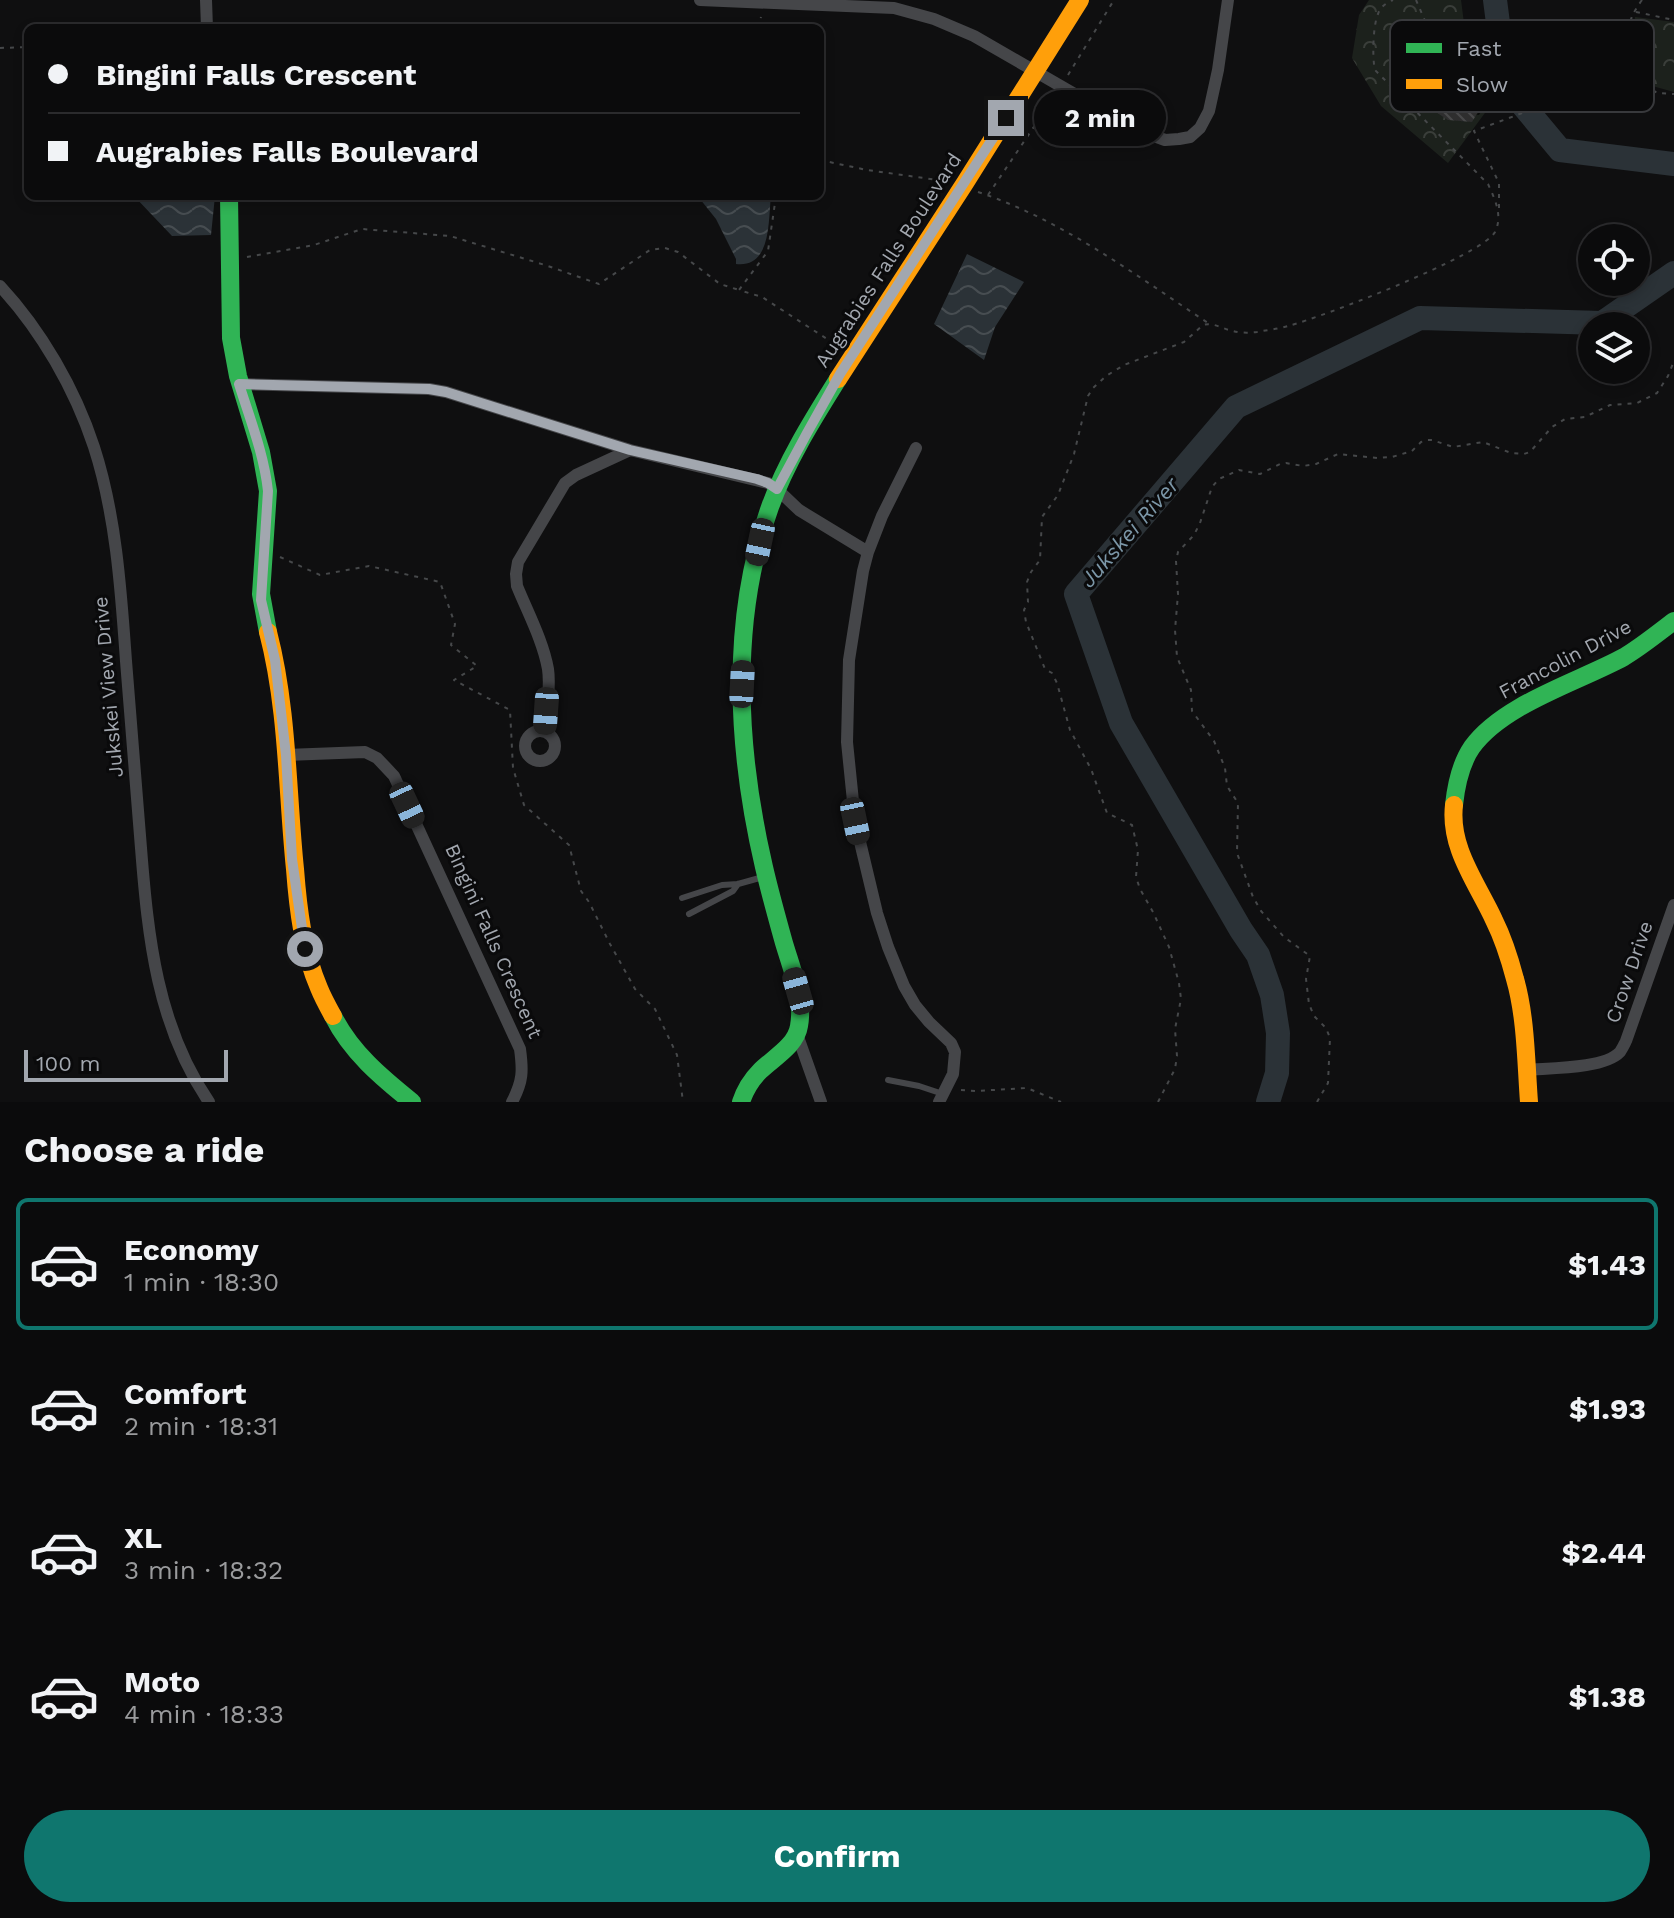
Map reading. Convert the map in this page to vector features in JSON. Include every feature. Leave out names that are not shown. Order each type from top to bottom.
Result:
[{"type":"street","points":[[206,0],[207,24]]},
{"type":"street","points":[[700,0],[895,4],[974,36],[1035,73],[1150,135],[1165,140],[1190,137],[1200,128],[1209,111],[1228,0]]},
{"type":"street","name":"Augrabies Falls Boulevard","points":[[797,1034],[798,991],[766,876],[750,796],[742,720],[747,608],[767,513],[807,433],[852,356],[1080,0]]},
{"type":"street","points":[[229,200],[231,338],[239,384],[262,456],[268,491],[261,600],[275,660],[286,755],[292,859],[305,949],[326,1005],[362,1060],[384,1082],[412,1102]]},
{"type":"street","name":"Jukskei View Drive","points":[[0,286],[41,339],[65,377],[94,445],[105,487],[115,539],[146,907],[153,956],[171,1029],[209,1102]]},
{"type":"street","points":[[239,384],[446,392],[630,450],[768,483],[799,510],[868,552]]},
{"type":"street","points":[[916,448],[868,552],[853,630],[847,695],[847,742],[855,821],[877,913],[904,986],[915,1005],[951,1043],[955,1052],[953,1074],[943,1095]]},
{"type":"street","points":[[545,732],[549,681],[547,668],[517,586],[518,562],[565,483],[630,450]]},
{"type":"street","name":"Francolin Drive","points":[[1529,1102],[1516,981],[1496,923],[1458,849],[1453,826],[1455,797],[1463,766],[1470,750],[1498,720],[1625,656],[1674,621]]},
{"type":"street","name":"Bingini Falls Crescent","points":[[286,755],[365,752],[377,758],[394,776],[520,1049],[523,1070],[520,1087],[512,1102]]},
{"type":"street","name":"Crow Drive","points":[[1527,1070],[1596,1063],[1620,1052],[1674,905]]},
{"type":"street","points":[[741,1102],[756,1075],[789,1046],[797,1034]]},
{"type":"street","points":[[797,1034],[821,1102]]},
{"type":"lane","points":[[682,898],[722,885],[766,876]]},
{"type":"lane","points":[[689,914],[733,891],[738,884]]},
{"type":"lane","points":[[888,1080],[943,1095]]},
{"type":"path","points":[[988,196],[1061,87],[1114,0]]},
{"type":"path","points":[[1390,85],[1375,70],[1373,60],[1377,16],[1385,4],[1393,0]]},
{"type":"path","points":[[1416,0],[1425,20]]},
{"type":"path","points":[[1631,20],[1642,0]]},
{"type":"path","points":[[1634,11],[1674,20]]},
{"type":"path","points":[[0,48],[24,47]]},
{"type":"path","points":[[1654,91],[1674,94]]},
{"type":"path","points":[[1417,112],[1488,184],[1498,213]]},
{"type":"path","points":[[824,161],[935,179],[1029,211],[1072,235],[1208,323],[1233,331],[1255,332],[1288,326],[1353,303],[1423,274],[1489,240],[1495,232],[1499,183],[1474,131],[1525,112]]},
{"type":"path","points":[[739,290],[768,251],[775,200]]},
{"type":"path","points":[[230,260],[314,245],[362,229],[450,236],[599,284],[650,250],[665,248],[678,252],[720,284],[762,297],[852,356]]},
{"type":"path","points":[[1158,1102],[1175,1069],[1175,1040],[1181,999],[1179,983],[1169,947],[1136,877],[1138,850],[1132,825],[1107,813],[1091,769],[1070,730],[1057,683],[1052,673],[1045,669],[1024,610],[1028,602],[1028,578],[1040,560],[1042,517],[1063,484],[1093,388],[1124,365],[1184,342],[1198,327],[1208,323]]},
{"type":"path","points":[[1317,1102],[1328,1083],[1330,1038],[1309,1004],[1306,979],[1310,956],[1290,942],[1261,911],[1237,853],[1238,803],[1227,786],[1225,768],[1214,741],[1192,711],[1190,683],[1177,657],[1178,552],[1194,535],[1212,487],[1219,479],[1239,470],[1260,474],[1286,463],[1303,466],[1316,464],[1338,454],[1392,457],[1412,451],[1427,440],[1453,447],[1483,442],[1511,453],[1524,454],[1565,419],[1585,417],[1610,405],[1637,403],[1657,393],[1674,361]]},
{"type":"path","points":[[264,550],[320,575],[369,566],[440,582],[455,624],[451,645],[477,666],[454,680],[510,710],[513,768],[524,805],[569,845],[581,891],[635,989],[655,1009],[677,1055],[683,1102]]},
{"type":"path","points":[[943,1095],[1027,1088],[1061,1102]]},
{"type":"green space","points":[[1369,0],[1461,0],[1464,20],[1390,20],[1390,112],[1486,112],[1448,163],[1381,106],[1352,58],[1359,15]]},
{"type":"green space","points":[[1635,17],[1674,22],[1674,92],[1654,86],[1654,20],[1635,20]]},
{"type":"water","points":[[138,200],[215,200],[211,235],[172,236]]},
{"type":"water","points":[[701,200],[771,200],[766,240],[762,251],[748,263],[736,264],[716,219]]},
{"type":"water","points":[[967,254],[1024,282],[995,327],[984,360],[934,324]]},
{"type":"building","points":[[1436,112],[1478,112],[1472,122],[1448,120]]},
{"type":"waterway","name":"Jukskei River","points":[[1495,0],[1498,20]]},
{"type":"waterway","name":"Jukskei River","points":[[1528,112],[1560,150],[1674,164]]},
{"type":"waterway","name":"Jukskei River","points":[[1268,1102],[1277,1073],[1278,1033],[1272,995],[1258,955],[1121,723],[1076,594],[1236,407],[1420,318],[1602,323],[1674,273]]},
{"type":"traffic: fast","points":[[229,200],[231,338],[268,491],[261,594],[268,632]]},
{"type":"traffic: fast","points":[[741,1102],[757,1074],[793,1040],[800,1016],[796,984],[764,867],[748,778],[742,687],[748,595],[757,551],[776,490],[838,379]]},
{"type":"traffic: fast","points":[[1454,805],[1465,760],[1472,747],[1502,718],[1542,695],[1624,657],[1674,621]]},
{"type":"traffic: fast","points":[[333,1016],[358,1052],[412,1102]]},
{"type":"traffic: slow","points":[[838,379],[1080,0]]},
{"type":"traffic: slow","points":[[268,632],[280,691],[302,930],[313,974],[333,1016]]},
{"type":"traffic: slow","points":[[1454,805],[1460,851],[1500,934],[1519,994],[1529,1102]]},
{"type":"route","points":[[305,949],[292,859],[286,755],[275,660],[261,600],[268,491],[262,456],[239,384],[446,392],[630,450],[757,479],[777,489],[840,374],[1006,118]]}]
